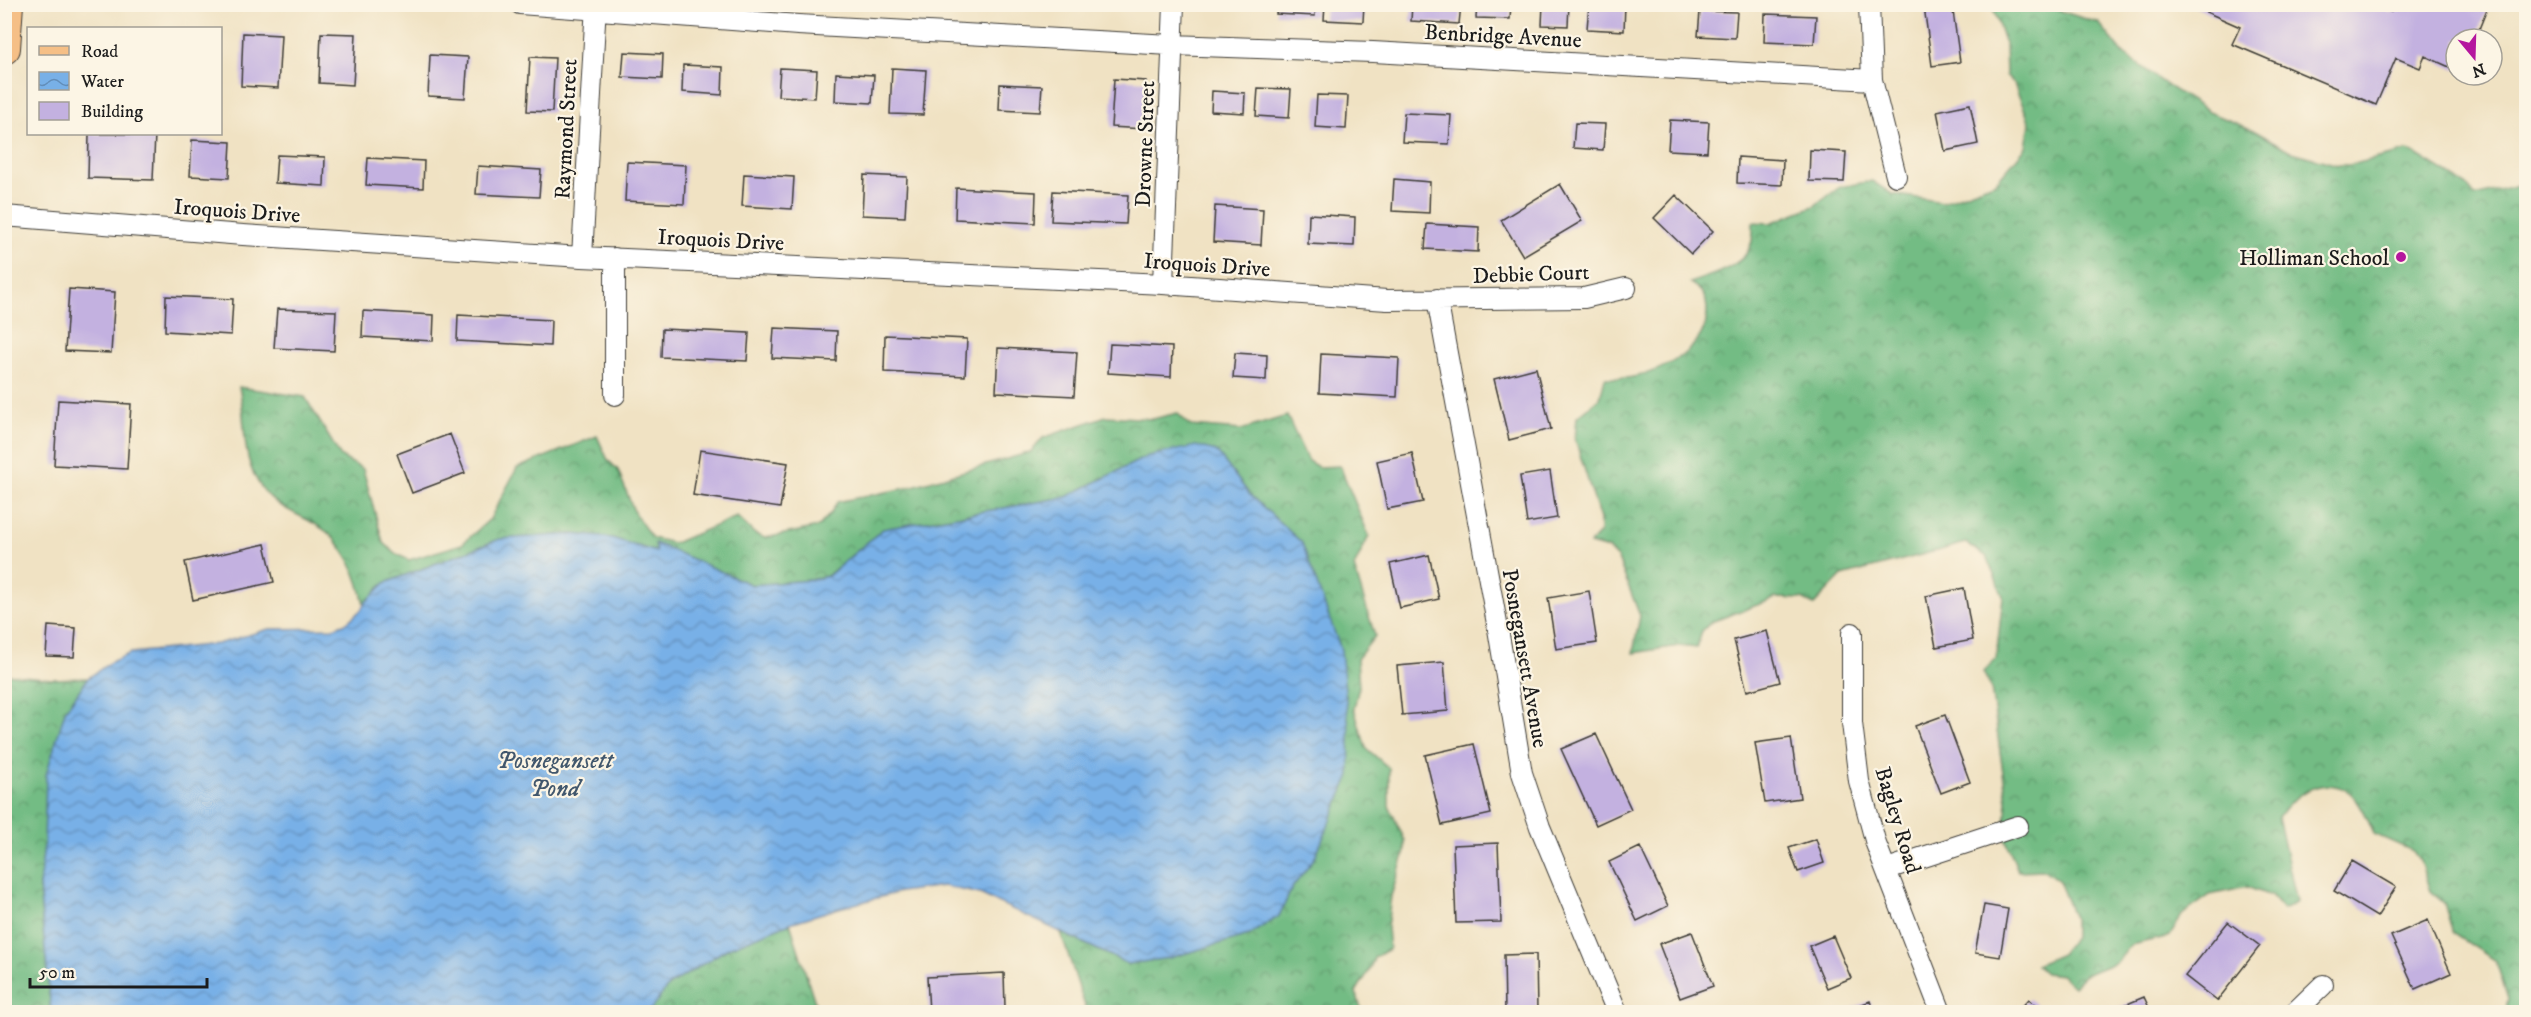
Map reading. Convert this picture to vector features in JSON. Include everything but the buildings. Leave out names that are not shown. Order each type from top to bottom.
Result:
[{"type":"main road","points":[[4,48],[7,4]]},
{"type":"street","name":"Benbridge Avenue","points":[[520,4],[596,6],[798,25],[1171,45],[1385,53],[1872,80]]},
{"type":"street","name":"Drowne Street","points":[[1163,284],[1174,4]]},
{"type":"street","points":[[1869,4],[1872,80],[1896,176]]},
{"type":"street","name":"Raymond Street","points":[[582,257],[596,6]]},
{"type":"street","name":"Iroquois Drive","points":[[4,216],[243,235],[582,257],[1163,284],[1387,300],[1437,299]]},
{"type":"street","points":[[615,258],[615,395]]},
{"type":"street","name":"Debbie Court","points":[[1437,299],[1584,298],[1626,288]]},
{"type":"street","name":"Posnegansett Avenue","points":[[1437,299],[1522,773],[1540,827],[1617,1012]]},
{"type":"street","name":"Bagley Road","points":[[1852,633],[1852,723],[1859,781],[1876,844],[1941,1012]]},
{"type":"street","points":[[1887,869],[2018,826]]},
{"type":"street","points":[[2295,1012],[2323,985]]},
{"type":"green space","points":[[1992,5],[2041,5],[2099,23],[2124,54],[2171,88],[2209,112],[2253,130],[2292,152],[2338,165],[2350,165],[2407,151],[2466,185],[2475,196],[2526,183],[2526,1012],[2506,1012],[2508,999],[2496,961],[2453,933],[2444,903],[2430,891],[2420,861],[2413,851],[2374,834],[2354,797],[2346,790],[2326,785],[2308,790],[2299,796],[2278,817],[2297,902],[2283,910],[2271,896],[2247,887],[2210,895],[2182,915],[2170,936],[2131,945],[2117,962],[2085,975],[2073,986],[2061,975],[2045,973],[2036,965],[2061,954],[2074,937],[2074,918],[2059,881],[2044,870],[2018,871],[2004,835],[2007,801],[1991,688],[1983,672],[1996,659],[2003,596],[1986,556],[1966,543],[1842,576],[1814,605],[1802,599],[1776,598],[1711,622],[1702,631],[1697,648],[1679,646],[1633,653],[1640,616],[1618,559],[1608,549],[1590,544],[1600,532],[1600,519],[1575,439],[1577,417],[1600,398],[1605,378],[1627,378],[1645,374],[1670,363],[1692,347],[1705,325],[1707,312],[1703,294],[1690,283],[1727,269],[1743,257],[1752,241],[1753,222],[1770,223],[1814,206],[1840,187],[1872,181],[1892,194],[1943,202],[1996,182],[2026,147],[2030,123],[2014,84],[2006,75],[2005,44]]},
{"type":"green space","points":[[239,387],[305,397],[341,457],[363,469],[383,542],[396,554],[409,560],[462,544],[490,519],[517,468],[597,436],[608,460],[618,470],[635,514],[652,538],[674,543],[737,517],[755,534],[765,538],[818,527],[831,513],[837,502],[906,488],[1031,452],[1043,438],[1106,416],[1153,419],[1177,413],[1191,426],[1241,430],[1287,416],[1308,461],[1318,467],[1340,466],[1369,536],[1354,567],[1375,636],[1357,659],[1359,687],[1354,708],[1366,748],[1389,768],[1389,806],[1405,841],[1405,852],[1391,896],[1387,928],[1389,949],[1374,958],[1356,992],[1362,1012],[1084,1012],[1085,1006],[1061,933],[1128,964],[1169,958],[1249,935],[1279,916],[1292,888],[1315,857],[1302,543],[1250,495],[1216,451],[1148,456],[1066,497],[883,529],[827,576],[810,580],[752,585],[655,543],[657,552],[612,538],[573,534],[500,539],[385,583],[364,604],[352,565],[335,539],[317,525],[279,504],[262,489],[255,477],[246,444]]},
{"type":"green space","points":[[4,674],[52,679],[88,678],[65,711],[39,886],[51,1012],[5,1012]]},
{"type":"green space","points":[[790,923],[818,1012],[649,1012],[668,986],[728,948]]},
{"type":"water","name":"Posnegansett Pond","points":[[1196,446],[1216,451],[1250,495],[1302,543],[1341,650],[1349,730],[1350,775],[1315,857],[1292,888],[1279,916],[1249,935],[1169,958],[1128,964],[980,894],[943,886],[900,892],[839,908],[790,923],[728,948],[668,986],[649,1012],[51,1012],[39,886],[44,845],[46,775],[65,711],[88,678],[111,662],[131,653],[217,644],[269,629],[333,628],[346,623],[385,583],[500,539],[573,534],[612,538],[656,552],[655,543],[752,585],[810,580],[828,576],[883,529],[1066,497],[1148,456]]},
{"type":"place","name":"Holliman School","points":[[2401,257]]}]
